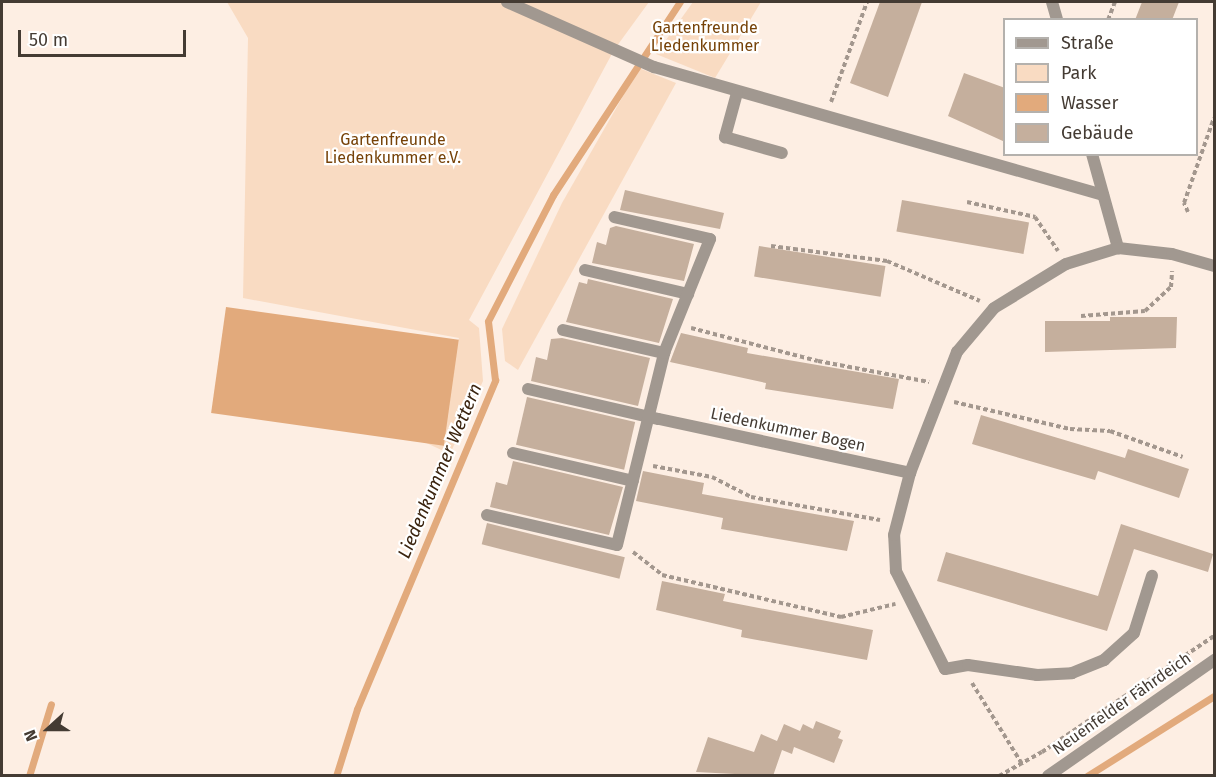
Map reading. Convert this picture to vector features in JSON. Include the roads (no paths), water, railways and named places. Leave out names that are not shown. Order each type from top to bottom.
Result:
[{"type":"street","points":[[507,2],[654,67],[737,93],[1103,195]]},
{"type":"street","points":[[1052,2],[1056,18]]},
{"type":"street","points":[[737,93],[725,136],[782,153]]},
{"type":"street","points":[[1093,156],[1118,248]]},
{"type":"street","points":[[487,515],[617,545],[638,463],[655,418],[664,353],[710,239],[614,216]]},
{"type":"street","points":[[1152,576],[1134,633],[1104,660],[1072,673],[1037,675],[968,665],[945,669],[908,601],[896,572],[896,523],[910,473],[941,385],[957,352],[994,308],[1066,264],[1118,248],[1172,254],[1215,267]]},
{"type":"street","points":[[585,270],[688,294]]},
{"type":"street","points":[[563,330],[664,353]]},
{"type":"street","name":"Liedenkummer Bogen","points":[[528,388],[910,473]]},
{"type":"street","points":[[513,453],[633,481]]},
{"type":"street","name":"Neuenfelder Fährdeich","points":[[1048,776],[1215,660]]},
{"type":"water","points":[[226,307],[459,340],[444,446],[211,413]]},
{"type":"waterway","name":"Liedenkummer Wettern","points":[[336,776],[357,709],[495,380],[488,321],[553,195],[680,2]]},
{"type":"waterway","points":[[1087,776],[1214,696]]},
{"type":"waterway","points":[[29,776],[51,704]]},
{"type":"park label","name":"Gartenfreunde Liedenkummer","points":[[705,37]]},
{"type":"park label","name":"Gartenfreunde Liedenkummer e.V.","points":[[393,149]]}]
